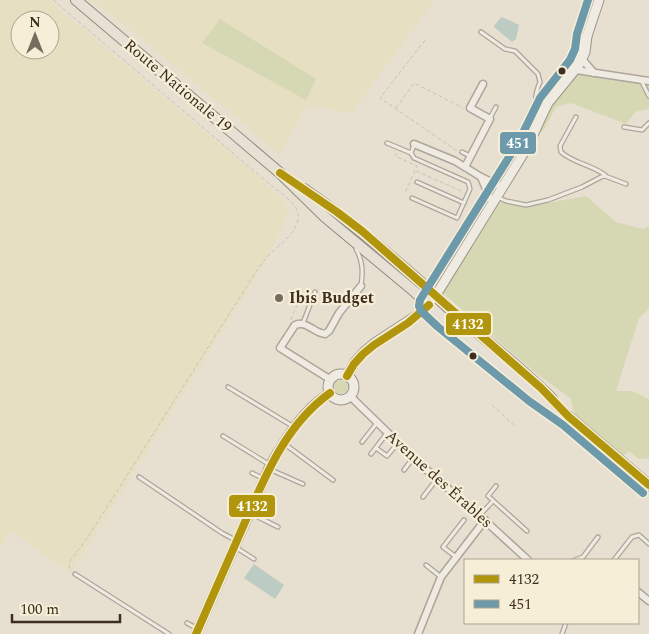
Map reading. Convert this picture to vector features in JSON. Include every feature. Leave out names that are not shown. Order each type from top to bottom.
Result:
[{"type":"main road","name":"Route Nationale 19","points":[[76,0],[280,173],[325,217],[415,292],[444,319],[535,393],[569,417],[649,485]]},
{"type":"main road","name":"Route Nationale 19","points":[[280,173],[337,212],[436,295],[541,388],[569,417]]},
{"type":"street","points":[[347,376],[355,362],[365,351],[422,312],[436,295],[528,146],[546,107],[575,62],[599,0]]},
{"type":"street","points":[[575,62],[594,73],[649,81]]},
{"type":"street","points":[[575,62],[594,73]]},
{"type":"street","points":[[465,167],[490,119],[470,108],[483,84]]},
{"type":"street","points":[[414,144],[454,161],[502,187]]},
{"type":"street","points":[[481,177],[495,200]]},
{"type":"street","points":[[331,380],[280,348],[295,325],[299,323],[320,333],[325,334],[329,331],[361,286]]},
{"type":"street","points":[[340,375],[347,376],[353,381],[353,393],[347,399],[336,399],[330,394],[331,380],[340,375]]},
{"type":"street","points":[[197,632],[269,468],[294,427],[315,403],[330,394]]},
{"type":"street","name":"Avenue des Érables","points":[[350,396],[436,480],[482,518],[524,559]]},
{"type":"street","points":[[418,634],[441,577],[482,518]]},
{"type":"street","points":[[639,593],[649,601]]},
{"type":"lane","points":[[481,32],[505,49],[515,52],[538,74],[540,82],[535,95],[538,105],[546,107]]},
{"type":"lane","points":[[641,80],[649,96]]},
{"type":"lane","points":[[490,119],[496,107]]},
{"type":"lane","points":[[576,117],[560,146],[561,152],[565,156],[598,170],[605,176],[626,184]]},
{"type":"lane","points":[[624,127],[642,130],[649,123]]},
{"type":"lane","points":[[387,143],[411,153],[414,158],[468,182],[470,189],[457,218],[412,198]]},
{"type":"lane","points":[[411,153],[414,144]]},
{"type":"lane","points":[[462,152],[471,156]]},
{"type":"lane","points":[[495,200],[526,205],[560,196],[605,176]]},
{"type":"lane","points":[[417,182],[464,203]]},
{"type":"lane","points":[[349,237],[359,254],[362,264],[361,286]]},
{"type":"lane","points":[[303,324],[315,292]]},
{"type":"lane","points":[[228,387],[294,427]]},
{"type":"lane","points":[[362,442],[377,423]]},
{"type":"lane","points":[[372,454],[387,433]]},
{"type":"lane","points":[[223,436],[269,468],[303,484]]},
{"type":"lane","points":[[283,443],[333,480]]},
{"type":"lane","points":[[376,448],[387,456],[398,443]]},
{"type":"lane","points":[[404,470],[413,458]]},
{"type":"lane","points":[[252,473],[264,479]]},
{"type":"lane","points":[[139,477],[222,533],[254,559]]},
{"type":"lane","points":[[423,497],[436,480]]},
{"type":"lane","points":[[496,486],[488,496],[527,531]]},
{"type":"lane","points":[[482,518],[493,501]]},
{"type":"lane","points":[[249,513],[278,527]]},
{"type":"lane","points":[[456,558],[443,547],[464,520]]},
{"type":"lane","points":[[615,559],[632,537],[639,535],[649,544]]},
{"type":"lane","points":[[577,559],[582,557],[598,537]]},
{"type":"lane","points":[[426,565],[441,577]]},
{"type":"lane","points":[[75,574],[169,634]]},
{"type":"lane","points":[[187,623],[197,632]]},
{"type":"path","points":[[53,0],[274,187],[293,204],[298,216],[297,225],[293,231],[257,270],[86,540],[70,560],[69,568],[75,574]]},
{"type":"path","points":[[425,40],[380,98],[456,151],[462,152]]},
{"type":"path","points":[[395,109],[414,83],[464,109]]},
{"type":"path","points":[[399,148],[396,156],[417,166],[405,193]]},
{"type":"path","points":[[415,170],[468,194]]},
{"type":"path","points":[[291,321],[300,297]]},
{"type":"path","points":[[492,405],[515,426]]},
{"type":"shaded area","points":[[0,0],[49,0],[251,170],[283,199],[290,211],[265,262],[71,573],[11,531],[0,548]]},
{"type":"shaded area","points":[[91,0],[435,0],[351,114],[308,105],[279,155],[135,33]]},
{"type":"shaded area","points":[[501,17],[519,25],[516,39],[512,42],[494,26]]},
{"type":"shaded area","points":[[254,564],[284,585],[275,599],[244,578]]},
{"type":"green space","points":[[220,19],[316,79],[306,100],[202,43]]},
{"type":"green space","points":[[577,74],[649,83],[649,109],[635,112],[626,124],[571,103],[556,107],[543,131],[539,130],[554,101]]},
{"type":"green space","points":[[586,196],[616,222],[643,229],[649,226],[649,309],[639,318],[616,391],[632,391],[649,399],[649,458],[639,459],[629,451],[622,457],[576,421],[571,399],[531,369],[443,293],[499,202],[525,207]]},
{"type":"green space","points":[[338,380],[344,380],[348,387],[344,394],[338,394],[334,390],[334,384]]},
{"type":"transit line","name":"451","points":[[588,0],[577,34],[575,49],[570,60],[540,98],[519,141],[420,300],[419,306],[421,311],[438,327],[529,401],[563,425],[643,493]]},
{"type":"transit line","name":"4132","points":[[280,173],[362,231],[541,388],[569,417],[649,485]]},
{"type":"transit line","name":"4132","points":[[347,376],[363,354],[408,323],[429,305]]},
{"type":"transit line","name":"4132","points":[[196,634],[267,473],[277,455],[300,421],[330,393]]},
{"type":"place","name":"Ibis Budget","points":[[279,298]]}]
